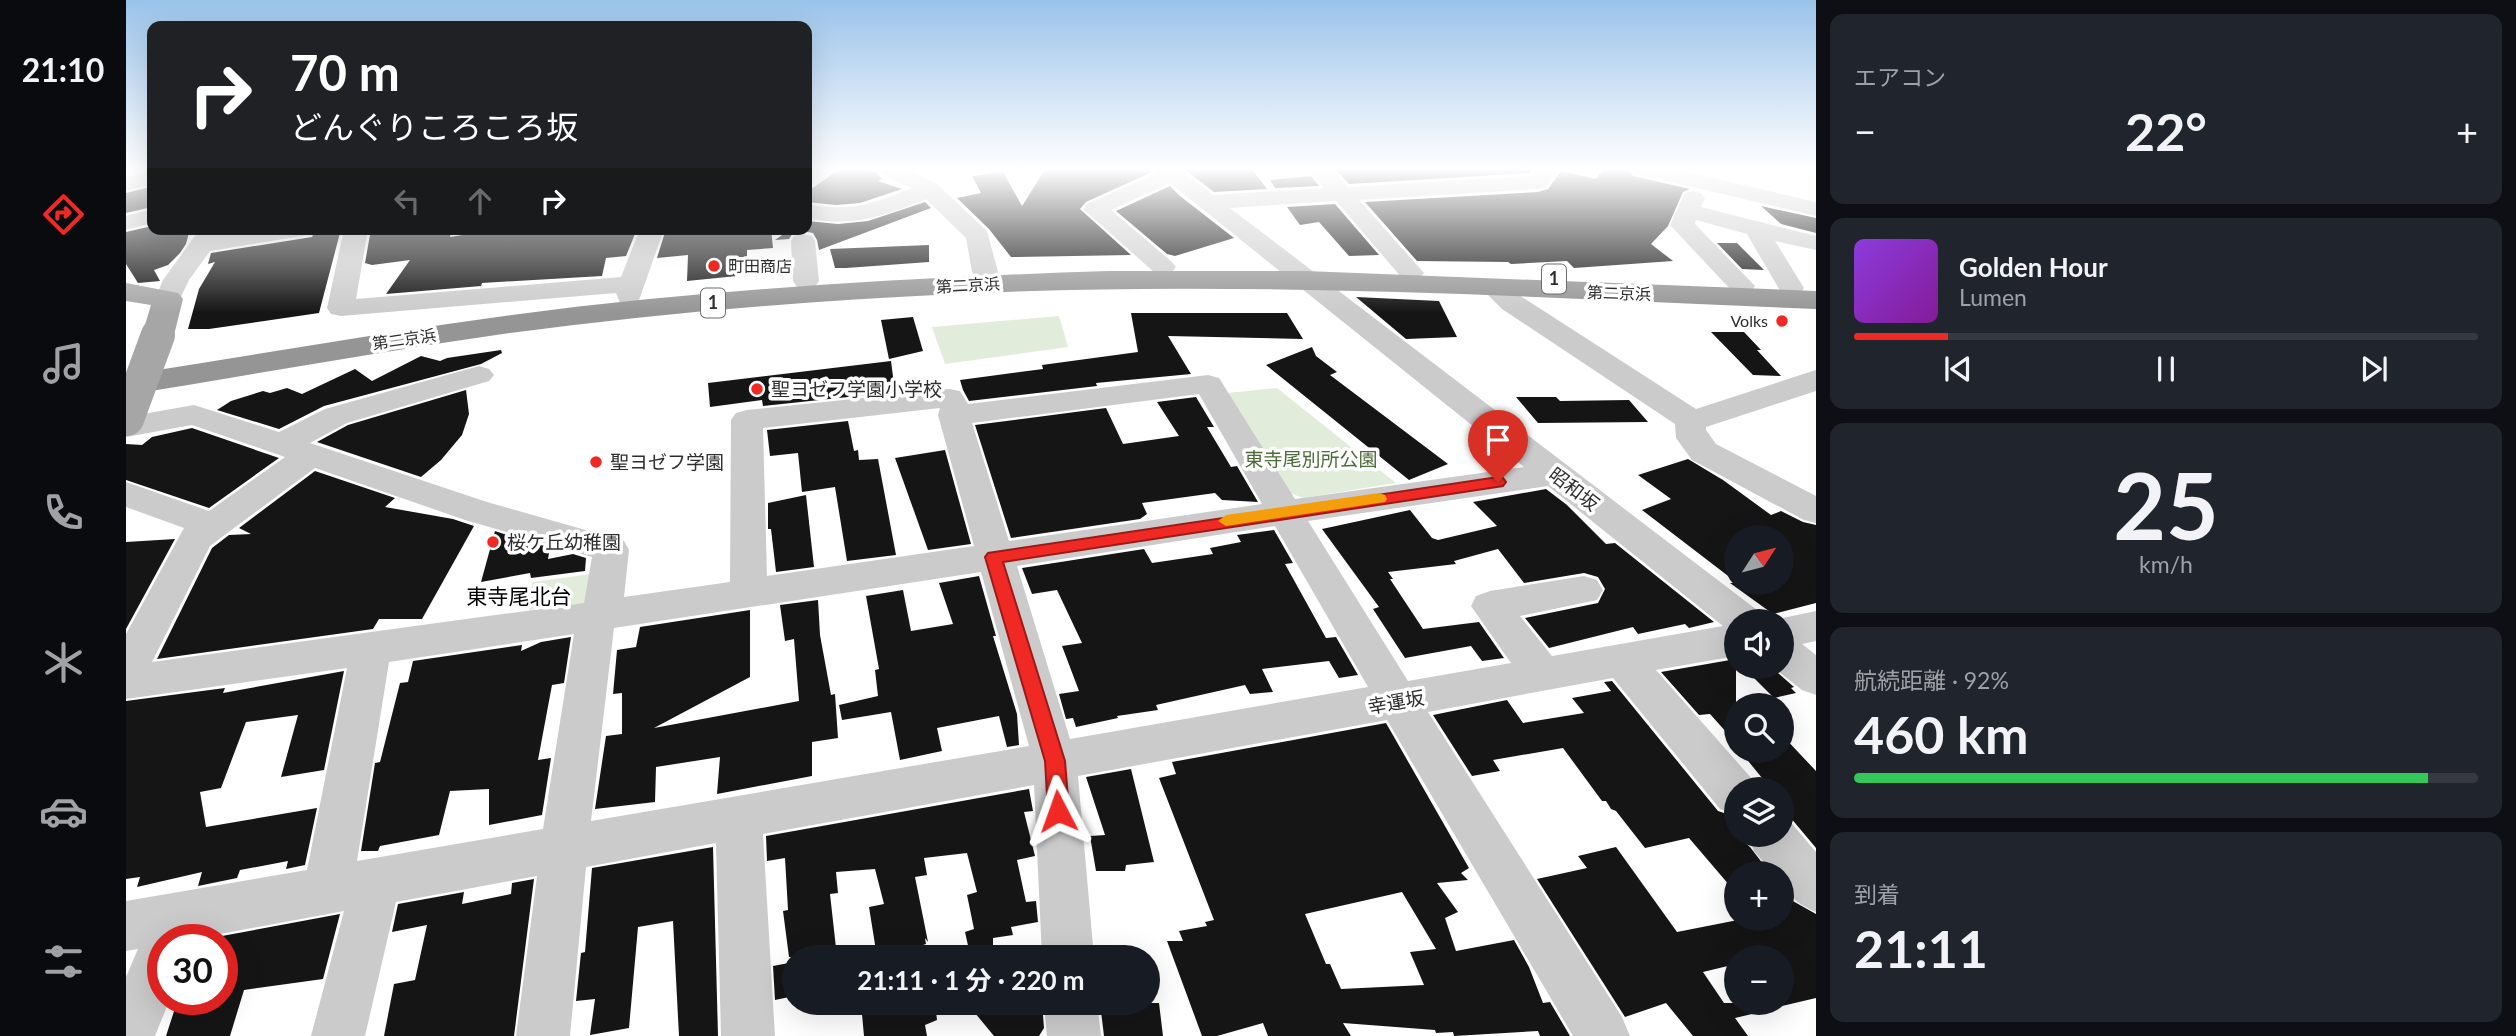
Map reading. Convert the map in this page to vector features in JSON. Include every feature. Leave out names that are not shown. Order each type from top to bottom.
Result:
[{"type":"highway","name":"第二京浜","points":[[126,372],[630,290],[985,272],[1163,267],[1495,289],[1808,292]]},
{"type":"highway","name":"第二京浜","points":[[126,385],[374,343],[648,308],[813,294],[1018,282],[1411,273],[1742,286],[1808,292]]},
{"type":"main road","points":[[126,292],[168,299],[158,335],[126,419]]},
{"type":"street","points":[[826,216],[855,216]]},
{"type":"street","points":[[958,216],[978,236],[985,272]]},
{"type":"street","points":[[1104,216],[1163,267]]},
{"type":"street","name":"昭和坂","points":[[1226,216],[1728,609]]},
{"type":"street","points":[[1361,216],[1411,273]]},
{"type":"street","points":[[1686,216],[1682,225],[1742,286]]},
{"type":"street","points":[[1708,216],[1816,243]]},
{"type":"street","points":[[126,223],[147,217]]},
{"type":"street","points":[[1756,229],[1808,292]]},
{"type":"street","points":[[168,299],[176,280],[207,237],[231,235]]},
{"type":"street","points":[[355,235],[341,308],[630,290],[650,235]]},
{"type":"street","points":[[803,242],[806,281]]},
{"type":"street","points":[[1495,289],[1512,303],[1692,421]]},
{"type":"street","points":[[126,673],[196,538],[295,450],[336,416],[479,375]]},
{"type":"street","points":[[1816,379],[1811,383],[1692,421],[1689,428],[1691,437],[1704,452],[1816,511]]},
{"type":"street","points":[[1067,945],[1055,761],[993,557],[954,415],[1208,384],[1398,702],[1603,1036]]},
{"type":"street","points":[[749,592],[747,420],[949,398],[958,415]]},
{"type":"street","points":[[126,427],[194,415],[477,511],[611,550],[604,601],[595,626],[564,846],[543,1036]]},
{"type":"street","points":[[126,682],[371,650],[1283,512],[1555,474]]},
{"type":"street","points":[[126,494],[211,525]]},
{"type":"street","points":[[1543,675],[1490,606],[1584,590]]},
{"type":"street","points":[[1794,630],[1816,626]]},
{"type":"street","name":"幸運坂","points":[[210,924],[328,889],[1398,702],[1724,642]]},
{"type":"street","points":[[328,889],[371,650]]},
{"type":"street","points":[[1623,661],[1724,780]]},
{"type":"street","points":[[1794,661],[1816,678]]},
{"type":"street","points":[[739,818],[748,1036]]},
{"type":"street","points":[[1781,847],[1816,888]]},
{"type":"street","points":[[338,1036],[376,881]]},
{"type":"street","name":"幸運坂","points":[[126,926],[147,931]]},
{"type":"street","points":[[128,1036],[147,990]]},
{"type":"street","points":[[1072,1015],[1073,1036]]},
{"type":"green space","points":[[1059,316],[1068,347],[945,364],[932,327]]},
{"type":"green space","name":"東寺尾別所公園","points":[[1277,388],[1396,483],[1303,498],[1290,493],[1227,393]]},
{"type":"green space","points":[[591,574],[586,603],[529,610],[532,582]]},
{"type":"building","points":[[882,216],[909,216],[819,250],[812,233],[812,221],[838,224],[868,221]]},
{"type":"building","points":[[976,216],[1088,216],[1131,255],[1011,257]]},
{"type":"building","points":[[1122,216],[1206,216],[1234,238],[1175,256],[1167,254]]},
{"type":"building","points":[[1294,216],[1346,216],[1379,255],[1349,256],[1319,222],[1300,225]]},
{"type":"building","points":[[1378,216],[1672,216],[1668,226],[1651,244],[1673,261],[1574,268],[1567,261],[1511,264],[1417,261]]},
{"type":"building","points":[[1772,216],[1816,218],[1816,233],[1781,224]]},
{"type":"building","points":[[147,227],[147,235],[188,235],[180,253],[168,265],[154,270],[160,281],[138,283],[126,264],[126,232]]},
{"type":"building","points":[[339,235],[319,313],[209,329],[188,329],[199,289],[215,262],[208,264],[211,253]]},
{"type":"building","points":[[370,235],[635,235],[626,256],[606,258],[602,276],[482,283],[481,286],[386,294],[410,260],[372,265],[365,263]]},
{"type":"building","points":[[664,235],[772,235],[773,248],[747,250],[747,267],[737,270],[737,276],[687,281],[688,255],[657,258]]},
{"type":"building","points":[[782,235],[792,235],[789,239],[775,240]]},
{"type":"building","points":[[1717,243],[1737,243],[1764,270],[1742,269]]},
{"type":"building","points":[[929,245],[929,262],[846,268],[835,268],[830,249]]},
{"type":"building","points":[[1356,297],[1439,301],[1457,337],[1406,339]]},
{"type":"building","points":[[1131,313],[1287,313],[1303,339],[1168,336],[1191,374],[1096,383],[1097,386],[969,401],[963,390],[960,380],[1138,352]]},
{"type":"building","points":[[913,317],[923,351],[889,359],[881,320]]},
{"type":"building","points":[[1711,332],[1744,332],[1781,376],[1753,375]]},
{"type":"building","points":[[1312,347],[1316,356],[1337,372],[1330,375],[1448,464],[1409,480],[1266,365]]},
{"type":"building","points":[[501,350],[502,353],[481,364],[324,406],[279,429],[217,410],[231,401],[263,391],[270,393],[287,388],[302,394],[355,369],[372,381],[421,356],[440,361]]},
{"type":"building","points":[[891,361],[895,392],[763,406],[762,400],[710,407],[708,383]]},
{"type":"building","points":[[466,390],[469,414],[462,435],[441,460],[421,477],[317,442],[348,425]]},
{"type":"building","points":[[1196,397],[1214,427],[1207,427],[1231,467],[1237,466],[1258,502],[1222,500],[1215,493],[1142,503],[1147,514],[1140,519],[1011,538],[975,425],[1106,408],[1123,444],[1179,436],[1157,402]]},
{"type":"building","points":[[1516,397],[1556,397],[1560,401],[1629,400],[1648,422],[1538,423]]},
{"type":"building","points":[[848,421],[854,451],[858,450],[859,460],[878,459],[896,555],[847,561],[835,487],[802,492],[798,453],[770,456],[767,430]]},
{"type":"building","points":[[192,428],[279,458],[209,508],[126,480],[126,444],[142,445],[152,437]]},
{"type":"building","points":[[945,450],[971,544],[928,550],[895,458]]},
{"type":"building","points":[[1688,459],[1723,480],[1771,515],[1781,511],[1816,525],[1816,603],[1793,609],[1766,609],[1747,595],[1794,595],[1794,525],[1724,525],[1724,573],[1642,510],[1671,499],[1638,475]]},
{"type":"building","points":[[315,471],[395,498],[385,507],[453,519],[474,526],[422,619],[379,619],[373,629],[157,659],[212,548],[229,535],[251,534],[239,528]]},
{"type":"building","points":[[1546,489],[1567,505],[1606,544],[1615,543],[1714,622],[1689,628],[1685,624],[1638,634],[1633,627],[1549,648],[1525,618],[1598,603],[1605,589],[1598,577],[1584,573],[1524,583],[1498,549],[1454,561],[1456,564],[1388,572],[1423,629],[1479,622],[1504,658],[1482,661],[1471,646],[1405,658],[1373,609],[1379,607],[1322,529],[1410,510],[1432,538],[1438,540],[1497,526],[1473,502]]},
{"type":"building","points":[[806,495],[814,567],[776,572],[771,529],[768,529],[768,503]]},
{"type":"building","points":[[1274,530],[1293,563],[1285,564],[1326,638],[1336,637],[1358,675],[1339,678],[1329,661],[1262,669],[1273,692],[1250,694],[1245,685],[1156,705],[1158,710],[1117,716],[1118,718],[1076,727],[1073,718],[1066,719],[1059,694],[1079,691],[1062,646],[1082,643],[1057,590],[1032,594],[1022,568],[1144,549],[1152,563],[1213,554],[1210,548],[1241,542],[1237,535]]},
{"type":"building","points":[[495,531],[513,537],[511,547],[550,547],[548,559],[573,554],[586,558],[585,571],[531,578],[530,573],[481,582]]},
{"type":"building","points":[[175,539],[126,629],[126,542]]},
{"type":"building","points":[[979,576],[996,636],[993,636],[1017,714],[1019,745],[1007,747],[999,716],[937,728],[942,751],[900,760],[891,712],[842,720],[839,705],[878,696],[875,670],[879,669],[866,596],[903,590],[911,631],[953,624],[939,583]]},
{"type":"building","points":[[818,600],[820,635],[831,695],[835,694],[838,738],[812,742],[812,776],[717,794],[720,757],[656,767],[655,802],[595,809],[606,736],[622,734],[622,693],[613,694],[617,650],[636,647],[640,627],[750,610],[750,677],[654,728],[799,701],[794,639],[785,641],[780,605]]},
{"type":"building","points":[[571,637],[564,683],[552,685],[538,760],[551,758],[542,815],[489,825],[489,789],[450,791],[439,835],[380,846],[378,851],[361,851],[375,763],[380,762],[400,683],[408,682],[413,661],[522,645],[521,651],[541,642]]},
{"type":"building","points":[[1724,661],[1724,679],[1736,679],[1736,693],[1724,693],[1724,730],[1710,714],[1699,715],[1661,672]]},
{"type":"building","points":[[344,671],[324,770],[281,777],[298,715],[246,722],[221,788],[200,792],[206,827],[317,808],[305,865],[286,869],[288,861],[240,870],[237,878],[198,886],[202,872],[137,887],[140,877],[126,879],[126,701],[225,688],[223,693]]},
{"type":"building","points":[[1755,679],[1785,679],[1794,687],[1791,688],[1796,693],[1794,693],[1769,693]]},
{"type":"building","points":[[1612,681],[1718,811],[1724,813],[1724,847],[1750,847],[1761,861],[1724,861],[1724,879],[1689,838],[1645,848],[1616,811],[1611,809],[1606,801],[1602,801],[1563,748],[1493,760],[1500,771],[1472,776],[1433,715],[1507,700],[1523,723],[1584,713],[1572,698],[1611,691],[1604,682]]},
{"type":"building","points":[[1386,723],[1469,868],[1461,873],[1468,880],[1437,883],[1458,912],[1445,918],[1456,951],[1514,940],[1529,967],[1543,1003],[1550,1002],[1570,1036],[1540,1036],[1538,1031],[1454,1036],[1453,1032],[1436,1033],[1435,1030],[1343,1023],[1351,1036],[1268,1036],[1263,1023],[1217,1036],[1202,1036],[1167,941],[1183,941],[1179,931],[1207,926],[1205,922],[1214,920],[1159,778],[1176,774],[1172,762]],"holes":[[[1402,892],[1436,949],[1410,952],[1424,985],[1341,989],[1330,964],[1326,964],[1305,914]]]},
{"type":"building","points":[[1794,748],[1816,771],[1816,848],[1794,822],[1794,777],[1761,777],[1750,763],[1794,763]]},
{"type":"building","points":[[1131,769],[1154,862],[1126,865],[1125,871],[1096,871],[1090,836],[1105,835],[1086,777]]},
{"type":"building","points":[[1029,789],[1033,811],[1024,812],[1035,856],[1017,860],[1026,902],[1036,901],[1038,922],[1011,927],[1013,935],[993,938],[993,945],[968,945],[965,932],[974,929],[967,895],[977,892],[967,853],[924,858],[927,875],[915,877],[928,942],[925,938],[926,944],[875,945],[869,907],[884,904],[875,869],[836,872],[838,893],[830,894],[836,945],[787,945],[783,911],[788,910],[785,858],[767,861],[766,836]]},
{"type":"building","points":[[713,847],[718,1036],[679,1036],[673,921],[638,927],[629,1028],[590,1035],[595,999],[576,1001],[581,953],[585,952],[592,868]]},
{"type":"building","points":[[1616,847],[1677,932],[1724,923],[1724,931],[1794,931],[1794,902],[1816,914],[1816,998],[1794,1003],[1794,945],[1724,945],[1724,967],[1703,972],[1724,1003],[1724,1015],[1748,1015],[1735,1018],[1748,1036],[1693,1036],[1666,1003],[1625,1017],[1537,879],[1587,868],[1578,856]]},
{"type":"building","points":[[534,879],[514,1036],[384,1036],[394,984],[415,980],[427,925],[392,932],[398,904],[464,892],[462,904],[511,894],[512,883]]},
{"type":"building","points":[[340,914],[323,979],[244,990],[238,1010],[238,933]]},
{"type":"building","points":[[782,964],[782,999],[775,1000],[773,966]]},
{"type":"building","points":[[1160,1011],[1163,1036],[1104,1036],[1101,1015],[1160,1015]]},
{"type":"building","points":[[173,1015],[236,1015],[230,1036],[166,1036]]},
{"type":"building","points":[[862,1015],[936,1015],[937,1020],[925,1025],[927,1036],[864,1036]]},
{"type":"building","points":[[977,1015],[1043,1015],[1044,1028],[1039,1036],[994,1036]]},
{"type":"slow traffic","points":[[1226,521],[1379,499]]},
{"type":"place","name":"町田商店","points":[[714,266]]},
{"type":"place","name":"Volks","points":[[1782,321]]},
{"type":"place","name":"聖ヨゼフ学園小学校","points":[[757,389]]},
{"type":"place","name":"聖ヨゼフ学園","points":[[596,462]]},
{"type":"place","name":"桜ケ丘幼稚園","points":[[493,542]]},
{"type":"district","name":"東寺尾北台","points":[[519,597]]},
{"type":"route","points":[[1058,811],[1055,761],[993,557],[1498,482]]}]
